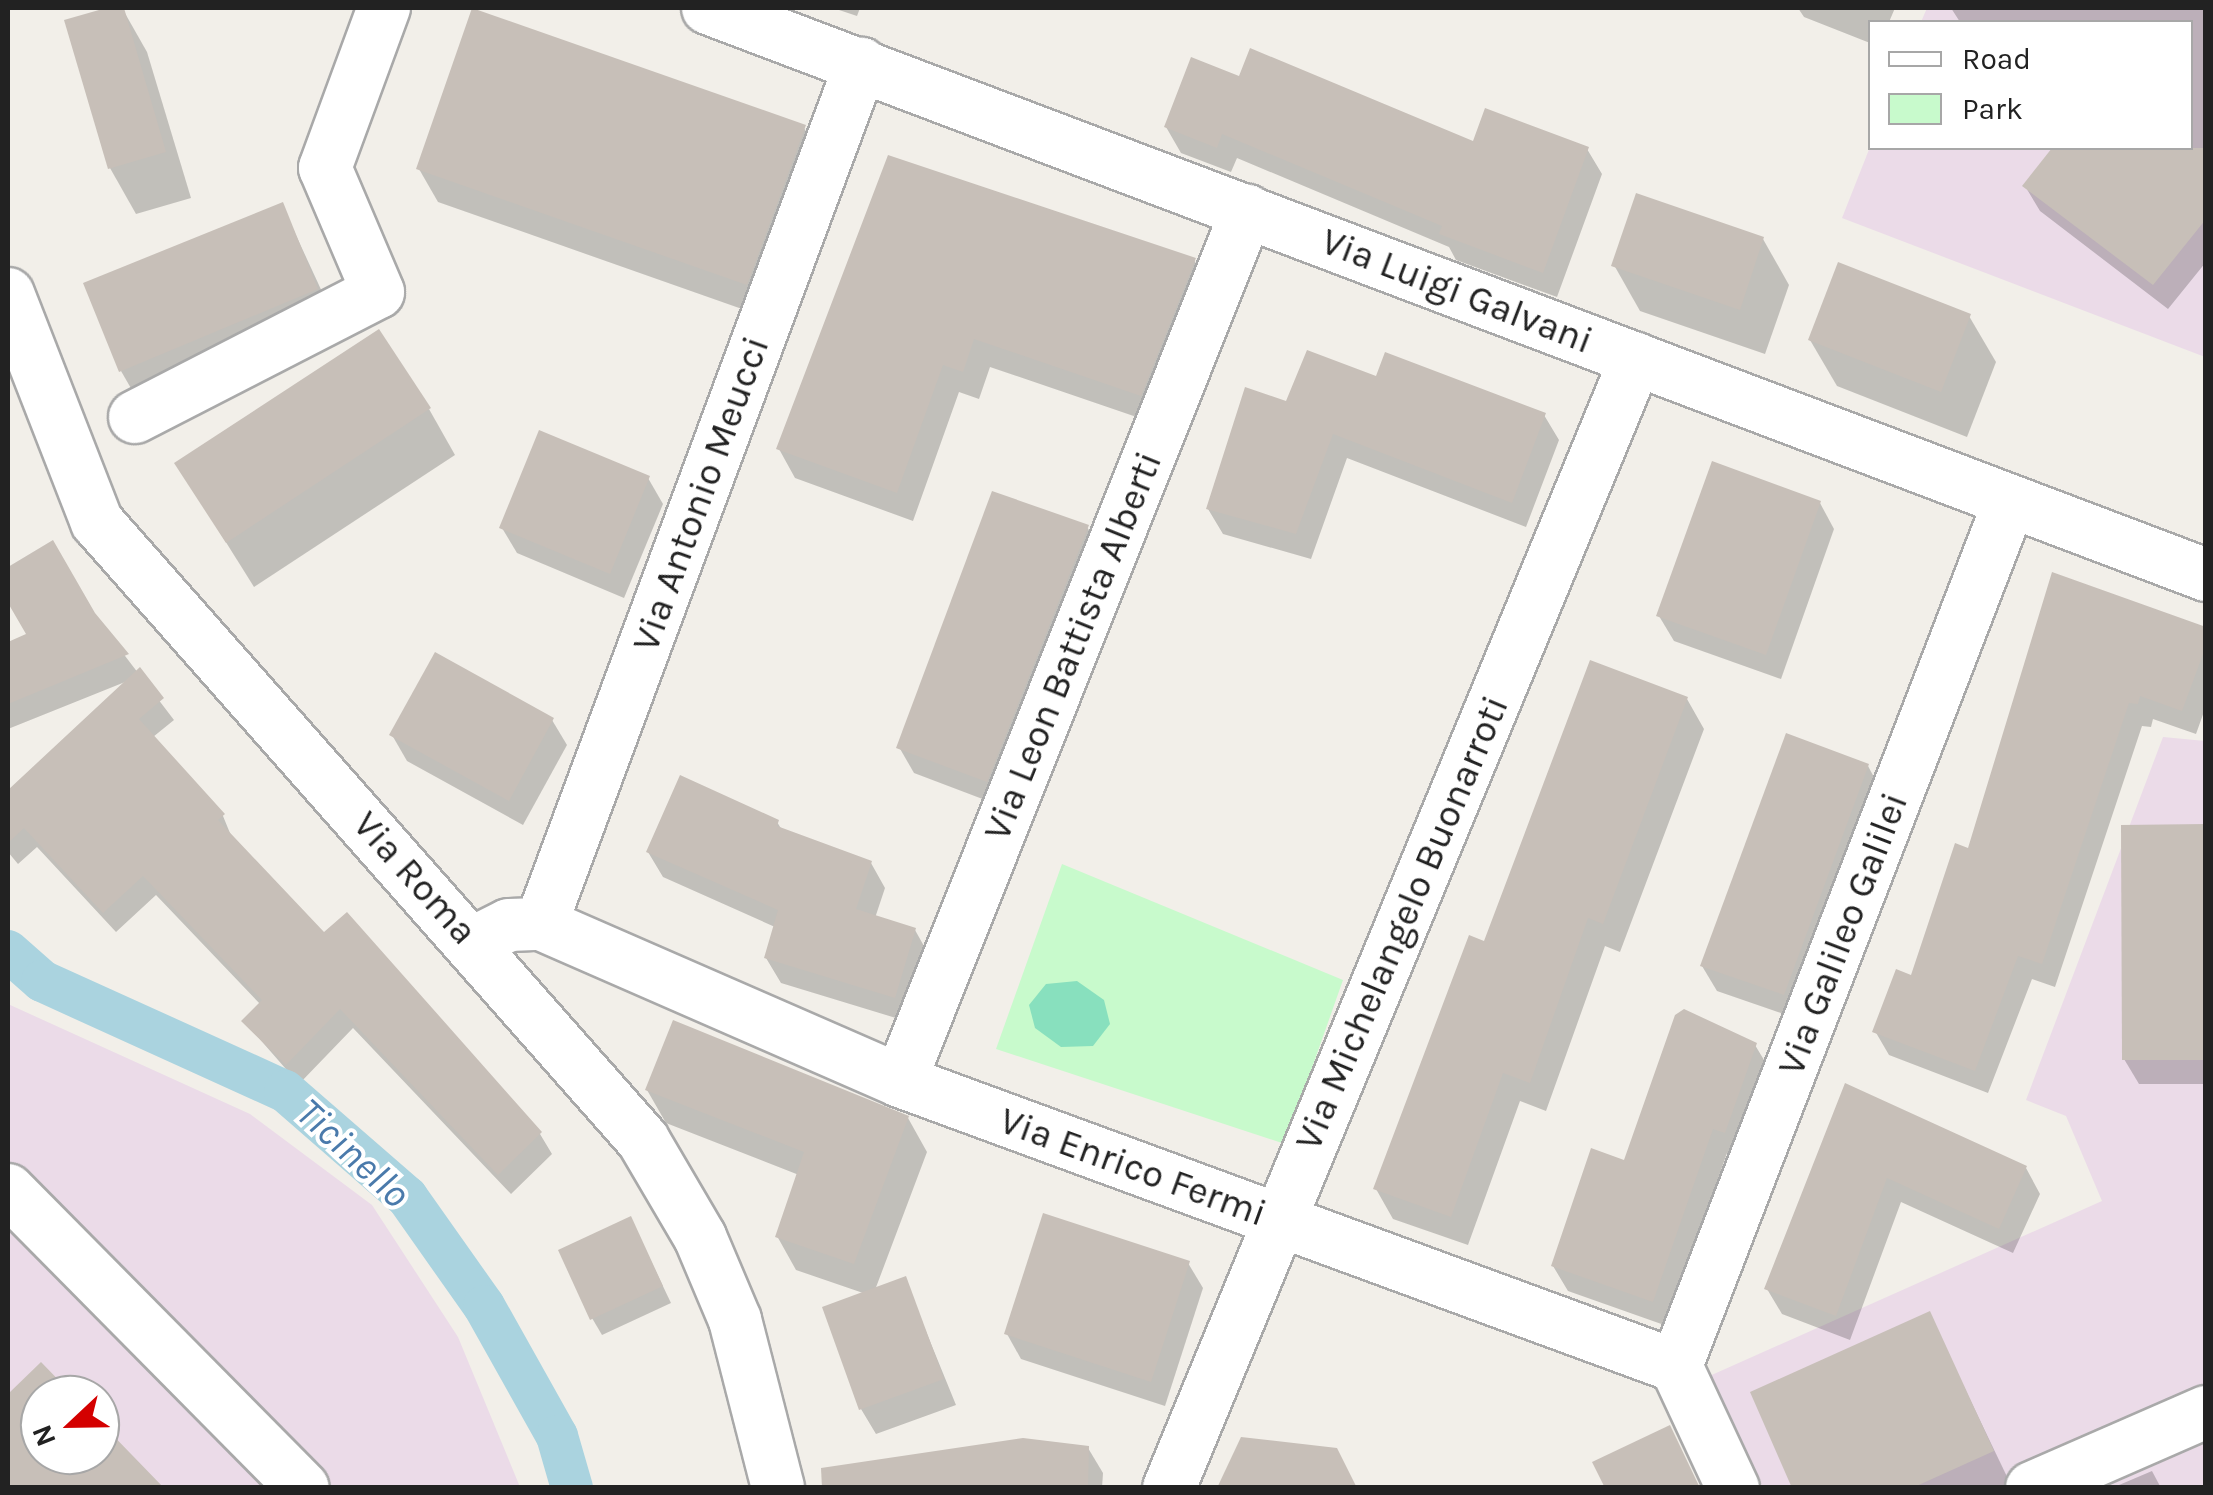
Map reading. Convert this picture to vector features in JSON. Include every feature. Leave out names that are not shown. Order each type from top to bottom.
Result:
[{"type":"street","points":[[135,417],[378,292],[325,168],[384,8]]},
{"type":"street","name":"Via Luigi Galvani","points":[[708,8],[2206,575]]},
{"type":"street","name":"Via Antonio Meucci","points":[[540,924],[860,64]]},
{"type":"street","name":"Via Leon Battista Alberti","points":[[900,1081],[1247,211]]},
{"type":"street","name":"Via Roma","points":[[8,294],[97,522],[474,943],[644,1140],[700,1237],[735,1320],[778,1488]]},
{"type":"street","name":"Via Michelangelo Buonarroti","points":[[1169,1488],[1636,359]]},
{"type":"street","name":"Via Galileo Galilei","points":[[1676,1366],[2010,501]]},
{"type":"street","points":[[474,943],[509,926],[540,924]]},
{"type":"street","name":"Via Enrico Fermi","points":[[540,924],[900,1081],[1676,1366]]},
{"type":"street","points":[[8,1190],[303,1488]]},
{"type":"street","points":[[1676,1366],[1734,1488]]},
{"type":"street","points":[[2032,1488],[2206,1412]]},
{"type":"shaded area","points":[[1927,8],[2205,8],[2205,357],[1842,218],[1869,150],[2193,150],[2193,20],[1922,20]]},
{"type":"shaded area","points":[[2163,737],[2205,741],[2205,1487],[1747,1487],[1696,1382],[2102,1201],[2066,1116],[2026,1100]]},
{"type":"shaded area","points":[[8,1004],[250,1114],[372,1205],[458,1337],[520,1487],[8,1487]]},
{"type":"green space","points":[[1062,864],[1343,980],[1285,1144],[996,1049]]},
{"type":"green space","points":[[1077,981],[1104,1000],[1110,1024],[1093,1046],[1061,1047],[1035,1028],[1029,1005],[1046,984]]},
{"type":"building","points":[[106,8],[124,8],[166,152],[108,169],[64,20]]},
{"type":"building","points":[[472,8],[806,125],[747,285],[416,169]]},
{"type":"building","points":[[1250,48],[1473,141],[1485,108],[1589,147],[1543,273],[1439,234],[1442,226],[1222,134],[1217,148],[1164,127],[1191,57],[1239,76]]},
{"type":"building","points":[[2206,148],[2206,219],[2153,285],[2022,186],[2050,150]]},
{"type":"building","points":[[888,155],[1196,258],[1141,396],[974,339],[963,372],[943,365],[897,493],[776,449]]},
{"type":"building","points":[[1636,193],[1764,237],[1740,310],[1611,266]]},
{"type":"building","points":[[283,202],[318,289],[119,372],[83,283]]},
{"type":"building","points":[[1838,262],[1971,314],[1941,392],[1808,340]]},
{"type":"building","points":[[379,329],[431,408],[226,543],[174,463]]},
{"type":"building","points":[[1307,350],[1376,376],[1385,352],[1546,413],[1512,503],[1333,434],[1296,534],[1206,509],[1245,387],[1286,401]]},
{"type":"building","points":[[539,430],[650,476],[610,574],[499,528]]},
{"type":"building","points":[[1712,461],[1821,501],[1766,655],[1656,616]]},
{"type":"building","points":[[992,491],[1089,525],[987,782],[896,748]]},
{"type":"building","points":[[53,540],[95,613],[129,654],[8,704],[8,642],[26,634],[8,603],[8,567]]},
{"type":"building","points":[[2052,572],[2206,627],[2206,646],[2182,711],[2140,696],[2138,704],[2129,703],[2042,964],[2018,956],[1975,1071],[1872,1032],[1896,969],[1911,975],[1955,843],[1968,848]]},
{"type":"building","points":[[435,652],[554,718],[509,801],[389,735]]},
{"type":"building","points":[[1590,660],[1688,697],[1603,924],[1588,918],[1530,1083],[1503,1073],[1451,1217],[1373,1189],[1469,935],[1484,941]]},
{"type":"building","points":[[140,667],[164,698],[139,719],[225,814],[218,820],[324,932],[347,912],[542,1132],[498,1175],[340,1009],[286,1065],[241,1021],[262,1000],[143,876],[103,913],[24,828],[8,843],[8,790]]},
{"type":"building","points":[[1786,733],[1869,764],[1784,995],[1700,966]]},
{"type":"building","points":[[680,775],[779,820],[777,826],[872,861],[856,909],[916,928],[895,998],[764,958],[778,910],[646,852]]},
{"type":"building","points":[[2206,824],[2206,1060],[2122,1060],[2121,825]]},
{"type":"building","points":[[1684,1009],[1757,1043],[1725,1133],[1713,1129],[1653,1302],[1551,1266],[1591,1148],[1624,1160],[1675,1015]]},
{"type":"building","points":[[673,1020],[909,1116],[854,1264],[775,1237],[804,1152],[645,1090]]},
{"type":"building","points":[[1845,1083],[2027,1166],[1999,1229],[1887,1178],[1836,1316],[1764,1289]]},
{"type":"building","points":[[1043,1213],[1190,1261],[1151,1382],[1004,1334]]},
{"type":"building","points":[[631,1216],[663,1286],[590,1320],[558,1250]]},
{"type":"building","points":[[906,1276],[944,1379],[859,1410],[822,1307]]},
{"type":"building","points":[[1930,1311],[1994,1451],[1912,1488],[1792,1488],[1750,1392]]},
{"type":"building","points":[[41,1362],[54,1375],[28,1375]]},
{"type":"building","points":[[20,1382],[20,1475],[120,1475],[120,1443],[164,1488],[8,1488],[8,1394]]},
{"type":"building","points":[[1670,1425],[1700,1488],[1605,1488],[1592,1462]]},
{"type":"building","points":[[1241,1437],[1337,1448],[1357,1488],[1217,1488]]},
{"type":"building","points":[[1023,1438],[1089,1446],[1088,1488],[822,1488],[821,1468]]},
{"type":"waterway","name":"Ticinello","points":[[8,951],[42,981],[285,1091],[407,1197],[484,1306],[557,1436],[572,1488]]}]
